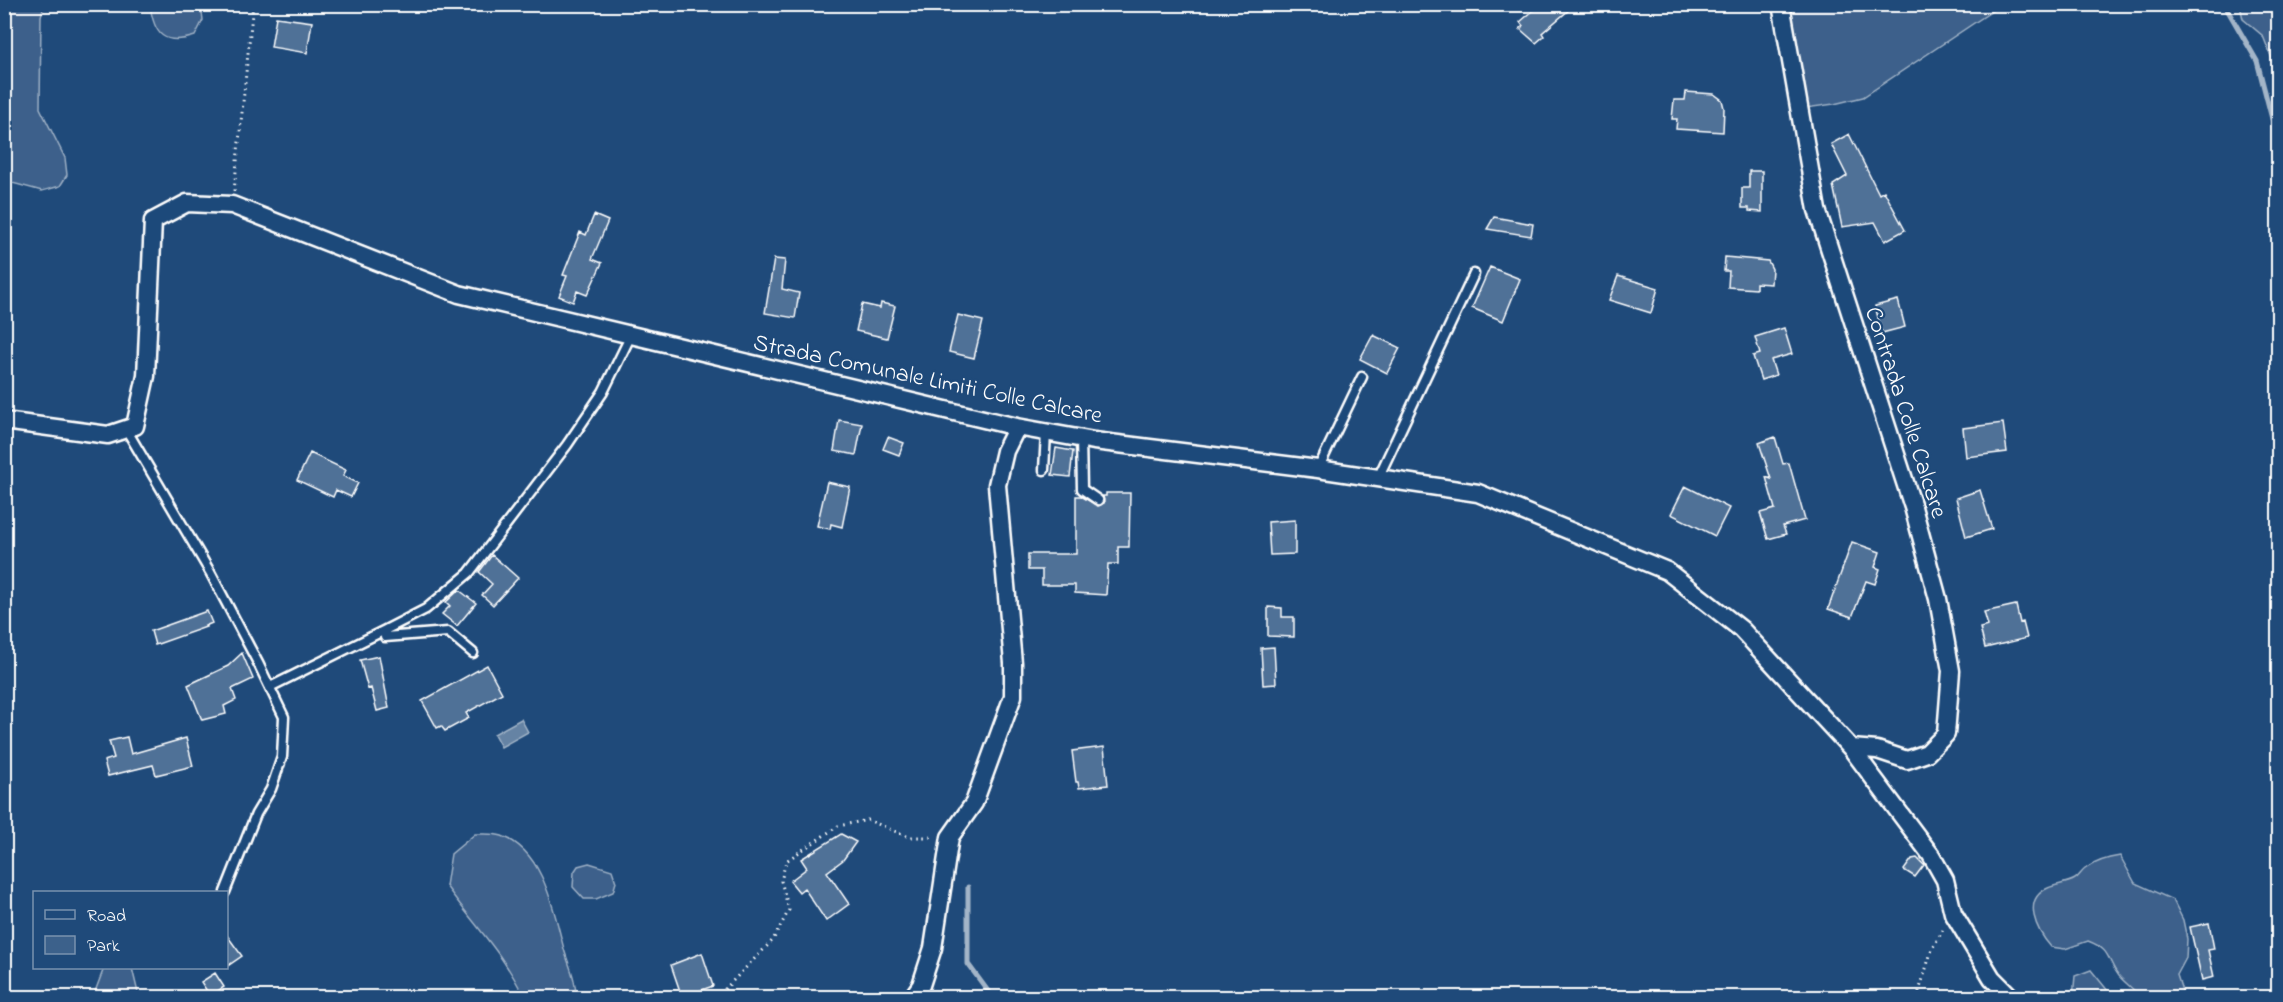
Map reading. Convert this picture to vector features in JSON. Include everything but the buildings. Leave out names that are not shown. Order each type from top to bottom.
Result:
[{"type":"street","name":"Contrada Colle Calcare","points":[[1781,4],[1817,210],[1913,507],[1938,599],[1951,671],[1946,734],[1927,753],[1907,760],[1877,750],[1851,748]]},
{"type":"street","name":"Strada Comunale Limiti Colle Calcare","points":[[126,429],[135,426],[146,376],[153,221],[187,203],[232,205],[459,294],[1017,428],[1478,493],[1667,572],[1741,629],[1851,748],[1931,855],[1945,880],[1953,913],[1992,978],[2012,998]]},
{"type":"street","points":[[4,421],[108,435],[126,429]]},
{"type":"street","points":[[912,998],[921,985],[933,948],[950,837],[974,803],[1013,696],[1013,663],[997,485],[1005,451],[1017,428]]},
{"type":"lane","points":[[1378,478],[1474,274]]},
{"type":"lane","points":[[270,687],[426,609],[469,573],[567,445],[603,392],[631,335]]},
{"type":"lane","points":[[1318,469],[1362,377]]},
{"type":"lane","points":[[126,429],[210,572],[284,717],[282,757],[271,789],[256,814],[225,891]]},
{"type":"lane","points":[[1044,470],[1046,433]]},
{"type":"lane","points":[[1081,438],[1082,489],[1098,500]]},
{"type":"lane","points":[[385,630],[385,637],[448,632],[473,653]]},
{"type":"path","points":[[232,205],[253,4]]},
{"type":"path","points":[[716,998],[773,940],[789,910],[781,881],[786,861],[803,849],[838,826],[868,820],[909,837],[950,837]]},
{"type":"path","points":[[1917,998],[1932,949],[1953,913]]},
{"type":"green space","points":[[1785,4],[2001,5],[1863,97],[1806,108]]},
{"type":"green space","points":[[4,5],[44,5],[41,16],[40,108],[65,158],[67,175],[60,186],[42,191],[5,181]]},
{"type":"green space","points":[[150,5],[201,5],[203,20],[195,36],[175,40],[162,36],[158,31]]},
{"type":"green space","points":[[2240,5],[2278,5],[2278,74],[2263,36],[2243,19]]},
{"type":"green space","points":[[475,834],[502,836],[516,844],[528,855],[537,869],[551,901],[574,978],[576,997],[524,997],[508,968],[446,886],[451,854]]},
{"type":"green space","points":[[2120,856],[2135,883],[2173,900],[2183,920],[2187,939],[2186,958],[2177,975],[2184,997],[2140,997],[2119,976],[2108,955],[2096,944],[2088,941],[2065,949],[2051,947],[2041,933],[2033,908],[2040,893],[2075,879],[2097,862]]},
{"type":"green space","points":[[589,863],[612,870],[616,882],[613,892],[596,899],[584,899],[573,887],[574,872],[578,866]]},
{"type":"green space","points":[[104,969],[132,969],[139,997],[93,997]]},
{"type":"green space","points":[[2091,970],[2113,997],[2073,997],[2075,976]]},
{"type":"shaded area","points":[[521,719],[528,732],[501,747],[494,734]]},
{"type":"waterway","points":[[2224,4],[2257,61],[2278,142]]},
{"type":"waterway","points":[[968,887],[968,964],[993,998]]}]
